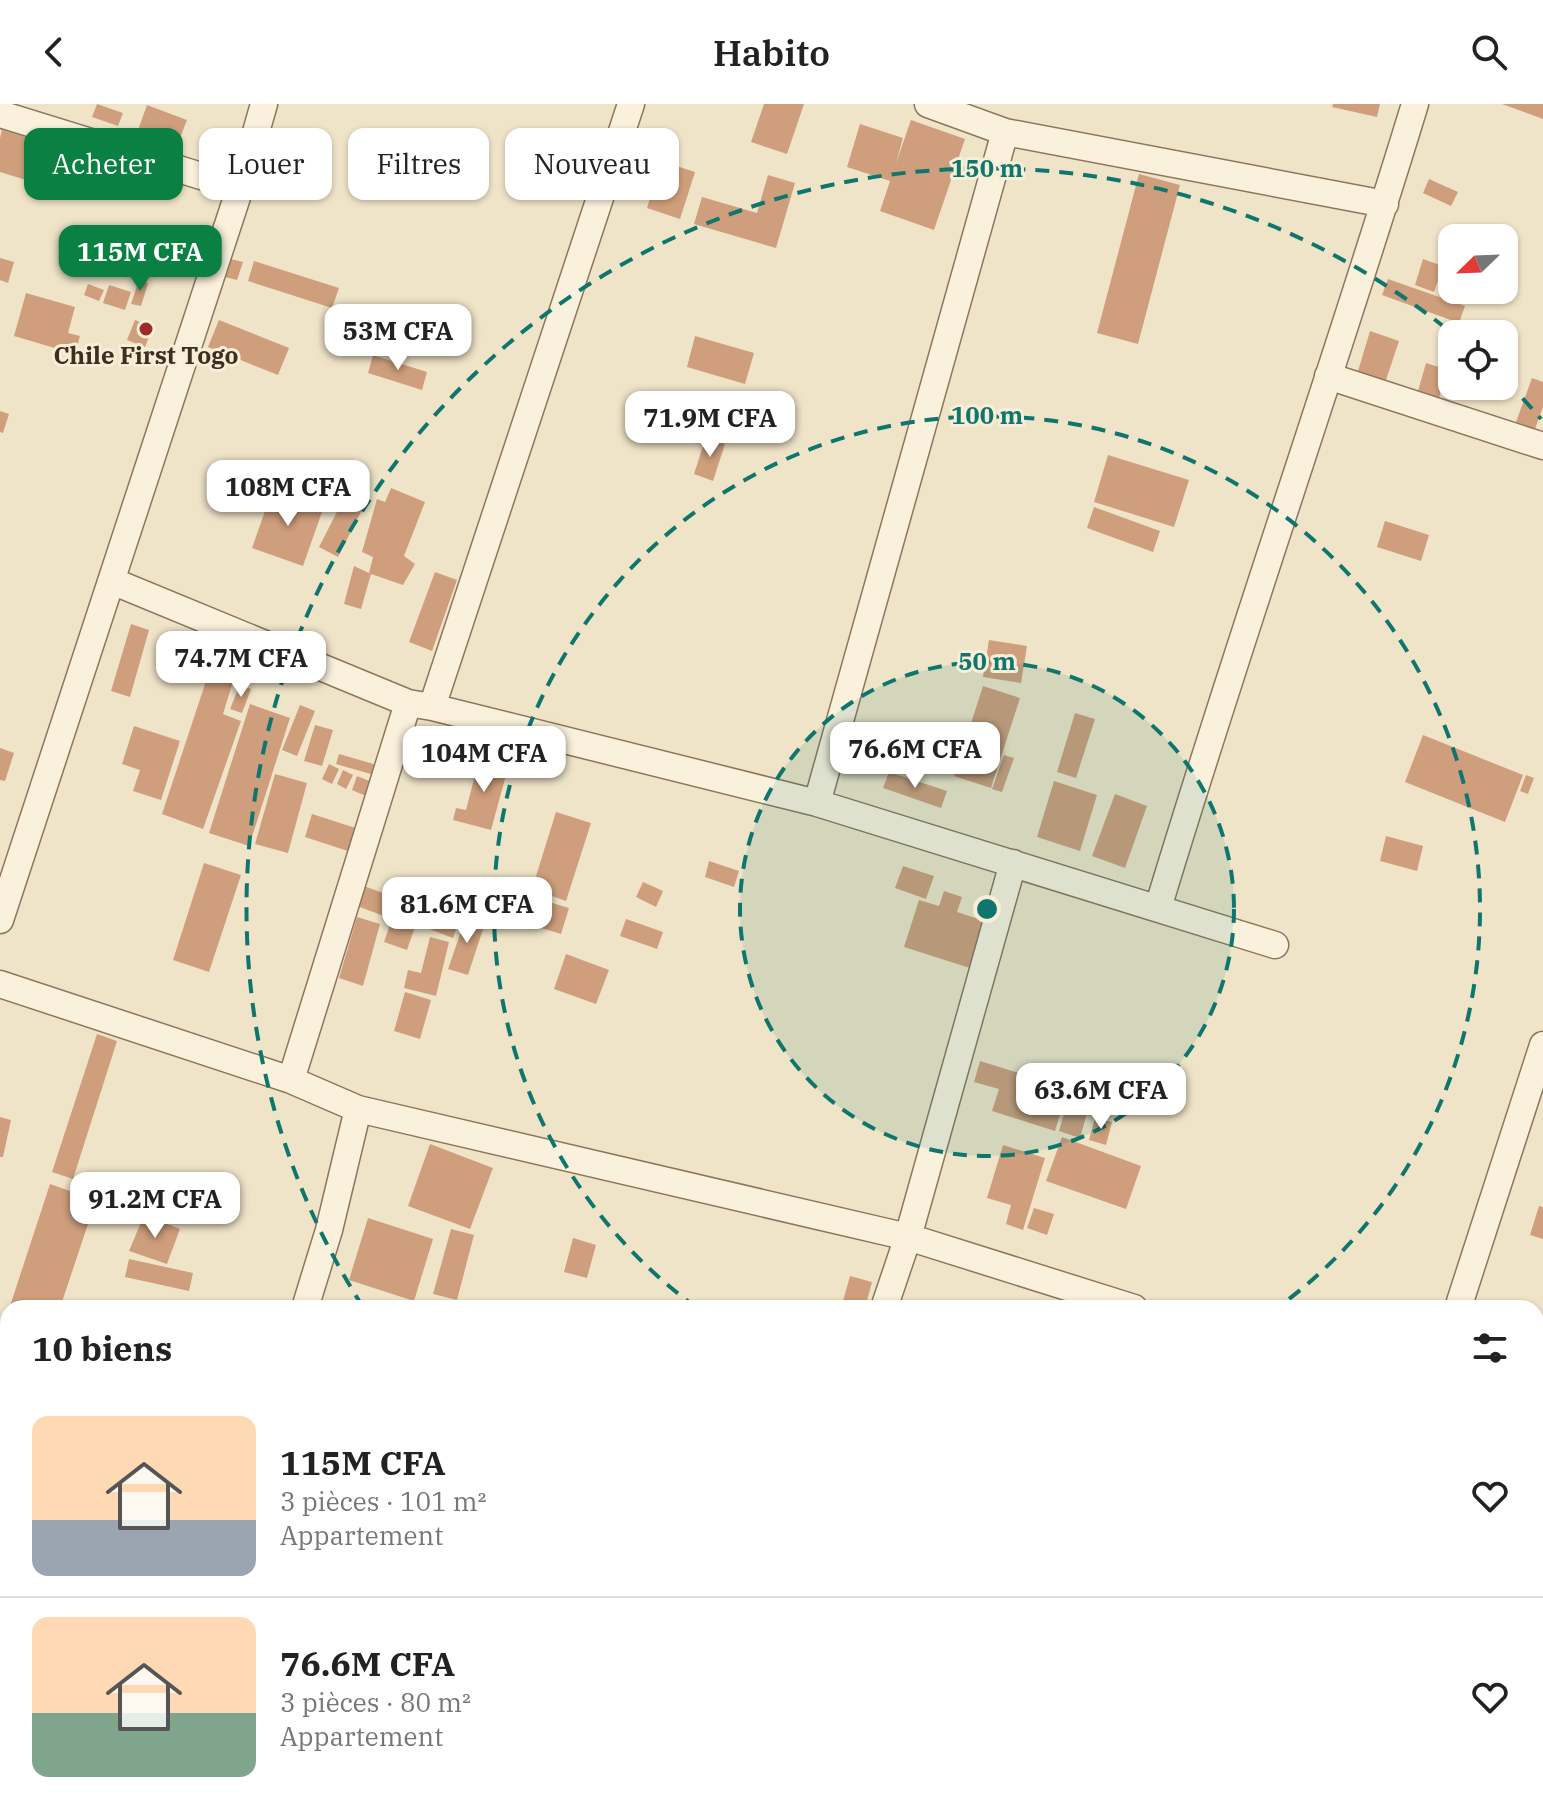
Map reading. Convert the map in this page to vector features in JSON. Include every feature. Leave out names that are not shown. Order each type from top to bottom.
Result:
[{"type":"street","points":[[257,128],[264,104]]},
{"type":"street","points":[[291,1080],[631,104]]},
{"type":"street","points":[[928,104],[1005,132],[1385,204]]},
{"type":"street","points":[[1158,908],[1203,758],[1415,104]]},
{"type":"street","points":[[0,114],[199,175]]},
{"type":"street","points":[[817,803],[1005,132]]},
{"type":"street","points":[[0,920],[236,200]]},
{"type":"street","points":[[1328,376],[1543,446]]},
{"type":"street","points":[[112,581],[420,705],[817,803],[1275,945]]},
{"type":"street","points":[[887,1300],[908,1237],[1013,863]]},
{"type":"street","points":[[0,984],[291,1080],[358,1109],[908,1237],[1109,1300]]},
{"type":"street","points":[[1461,1300],[1543,1045]]},
{"type":"street","points":[[307,1300],[329,1230],[358,1109]]},
{"type":"building","points":[[97,104],[123,113],[118,126],[92,117]]},
{"type":"building","points":[[764,104],[804,104],[787,154],[751,142]]},
{"type":"building","points":[[1333,104],[1380,104],[1377,117],[1332,107]]},
{"type":"building","points":[[1502,104],[1543,104],[1543,119]]},
{"type":"building","points":[[147,105],[187,120],[183,130],[139,128]]},
{"type":"building","points":[[911,120],[965,139],[934,230],[880,211],[890,181],[847,167],[860,124],[903,138],[896,163]]},
{"type":"building","points":[[2,130],[24,137],[24,179],[0,172]]},
{"type":"building","points":[[679,167],[695,172],[680,219],[647,208],[649,200],[679,200]]},
{"type":"building","points":[[1139,174],[1180,185],[1138,344],[1097,333]]},
{"type":"building","points":[[768,175],[795,183],[776,248],[694,224],[702,197],[757,213]]},
{"type":"building","points":[[1429,179],[1458,192],[1451,206],[1423,193]]},
{"type":"building","points":[[0,258],[14,262],[8,283],[0,280]]},
{"type":"building","points":[[231,259],[243,262],[237,280],[225,277]]},
{"type":"building","points":[[1423,259],[1438,264],[1434,292],[1415,285]]},
{"type":"building","points":[[254,261],[339,288],[332,308],[248,281]]},
{"type":"building","points":[[1388,279],[1438,297],[1438,304],[1465,306],[1460,320],[1451,320],[1382,295]]},
{"type":"building","points":[[139,280],[148,283],[141,306],[131,304]]},
{"type":"building","points":[[88,284],[104,290],[99,301],[84,295]]},
{"type":"building","points":[[109,285],[131,292],[125,310],[103,303]]},
{"type":"building","points":[[26,293],[75,307],[68,333],[80,336],[75,354],[14,336]]},
{"type":"building","points":[[135,320],[153,327],[145,347],[127,340]]},
{"type":"building","points":[[219,320],[289,348],[278,375],[208,347]]},
{"type":"building","points":[[1370,331],[1399,341],[1386,380],[1358,371]]},
{"type":"building","points":[[695,336],[754,353],[745,384],[687,367]]},
{"type":"building","points":[[373,355],[427,372],[422,390],[368,373]]},
{"type":"building","points":[[1426,363],[1438,367],[1438,398],[1418,391]]},
{"type":"building","points":[[1532,378],[1543,382],[1543,407],[1535,429],[1516,422]]},
{"type":"building","points":[[695,401],[711,406],[704,430],[687,425]]},
{"type":"building","points":[[0,411],[9,414],[3,433],[0,432]]},
{"type":"building","points":[[706,437],[725,444],[713,481],[694,474]]},
{"type":"building","points":[[1108,455],[1189,480],[1174,527],[1094,502]]},
{"type":"building","points":[[391,488],[425,502],[404,556],[415,564],[403,585],[371,574],[361,609],[344,604],[354,566],[369,573],[373,557],[362,552],[377,499],[385,502]]},
{"type":"building","points":[[272,491],[323,509],[303,566],[252,548]]},
{"type":"building","points":[[343,500],[362,510],[338,557],[319,547]]},
{"type":"building","points":[[1094,507],[1160,531],[1153,552],[1087,528]]},
{"type":"building","points":[[1385,521],[1429,535],[1421,561],[1377,547]]},
{"type":"building","points":[[435,572],[457,580],[432,651],[409,642]]},
{"type":"building","points":[[131,624],[149,630],[130,697],[111,691]]},
{"type":"building","points":[[989,640],[1027,646],[1021,683],[983,677]]},
{"type":"building","points":[[210,669],[234,678],[223,714],[241,721],[203,829],[162,814]]},
{"type":"building","points":[[240,684],[251,689],[242,713],[230,709]]},
{"type":"building","points":[[983,686],[1020,698],[991,788],[954,776]]},
{"type":"building","points":[[250,704],[290,718],[249,846],[209,833]]},
{"type":"building","points":[[300,705],[315,711],[297,756],[282,750]]},
{"type":"building","points":[[1075,713],[1095,719],[1076,778],[1057,772]]},
{"type":"building","points":[[315,725],[333,730],[322,766],[304,761]]},
{"type":"building","points":[[134,726],[180,741],[161,800],[133,791],[140,770],[122,764]]},
{"type":"building","points":[[1423,735],[1523,775],[1505,822],[1405,782]]},
{"type":"building","points":[[0,748],[14,753],[5,781],[0,780]]},
{"type":"building","points":[[339,754],[384,767],[381,777],[336,764]]},
{"type":"building","points":[[1004,755],[1014,758],[1002,792],[992,789]]},
{"type":"building","points":[[480,756],[509,764],[491,830],[453,820],[456,808],[466,810]]},
{"type":"building","points":[[329,764],[339,769],[332,784],[322,779]]},
{"type":"building","points":[[343,770],[353,775],[346,789],[337,784]]},
{"type":"building","points":[[889,772],[947,791],[941,808],[883,788]]},
{"type":"building","points":[[275,774],[307,783],[288,853],[255,844]]},
{"type":"building","points":[[1526,775],[1534,778],[1528,794],[1520,791]]},
{"type":"building","points":[[357,776],[372,782],[366,796],[352,790]]},
{"type":"building","points":[[1054,781],[1097,795],[1080,851],[1037,837]]},
{"type":"building","points":[[1115,794],[1147,806],[1125,868],[1092,856]]},
{"type":"building","points":[[556,812],[591,823],[566,901],[532,889]]},
{"type":"building","points":[[312,814],[365,831],[357,854],[305,837]]},
{"type":"building","points":[[1386,836],[1423,846],[1417,871],[1380,861]]},
{"type":"building","points":[[709,861],[739,871],[734,887],[705,877]]},
{"type":"building","points":[[204,863],[241,875],[209,972],[173,960]]},
{"type":"building","points":[[903,866],[934,876],[926,899],[895,888]]},
{"type":"building","points":[[643,882],[663,891],[656,907],[636,897]]},
{"type":"building","points":[[364,886],[459,921],[453,938],[416,924],[407,950],[384,942],[392,919],[357,906]]},
{"type":"building","points":[[944,891],[962,897],[957,912],[988,922],[973,969],[904,947],[919,900],[939,906]]},
{"type":"building","points":[[526,895],[569,908],[561,934],[518,921]]},
{"type":"building","points":[[467,914],[486,920],[468,975],[448,969]]},
{"type":"building","points":[[357,917],[380,924],[363,986],[339,978]]},
{"type":"building","points":[[626,919],[663,932],[657,949],[620,936]]},
{"type":"building","points":[[430,937],[449,942],[436,996],[404,988],[408,970],[421,973]]},
{"type":"building","points":[[566,954],[609,970],[596,1004],[554,989]]},
{"type":"building","points":[[405,992],[431,1000],[420,1039],[394,1031]]},
{"type":"building","points":[[97,1034],[117,1041],[73,1179],[52,1172]]},
{"type":"building","points":[[980,1061],[1068,1088],[1055,1131],[992,1111],[999,1089],[974,1082]]},
{"type":"building","points":[[1072,1086],[1093,1092],[1080,1138],[1059,1131]]},
{"type":"building","points":[[0,1117],[11,1120],[3,1157],[0,1157]]},
{"type":"building","points":[[1095,1118],[1112,1122],[1106,1145],[1089,1140]]},
{"type":"building","points":[[1062,1137],[1141,1166],[1126,1209],[1046,1181]]},
{"type":"building","points":[[430,1144],[493,1168],[470,1229],[408,1206]]},
{"type":"building","points":[[1003,1145],[1045,1158],[1023,1230],[1006,1224],[1011,1205],[987,1198]]},
{"type":"building","points":[[50,1184],[96,1200],[63,1300],[12,1300]]},
{"type":"building","points":[[1539,1206],[1543,1207],[1543,1239],[1530,1235]]},
{"type":"building","points":[[1034,1208],[1054,1214],[1047,1235],[1027,1228]]},
{"type":"building","points":[[144,1215],[180,1229],[167,1264],[129,1251]]},
{"type":"building","points":[[368,1218],[433,1239],[414,1300],[349,1280]]},
{"type":"building","points":[[451,1229],[474,1235],[457,1300],[433,1294]]},
{"type":"building","points":[[573,1238],[596,1245],[587,1278],[564,1272]]},
{"type":"building","points":[[129,1259],[193,1273],[189,1291],[125,1277]]},
{"type":"building","points":[[850,1276],[872,1282],[867,1300],[843,1300]]},
{"type":"place","name":"Chile First Togo","points":[[146,329]]}]
